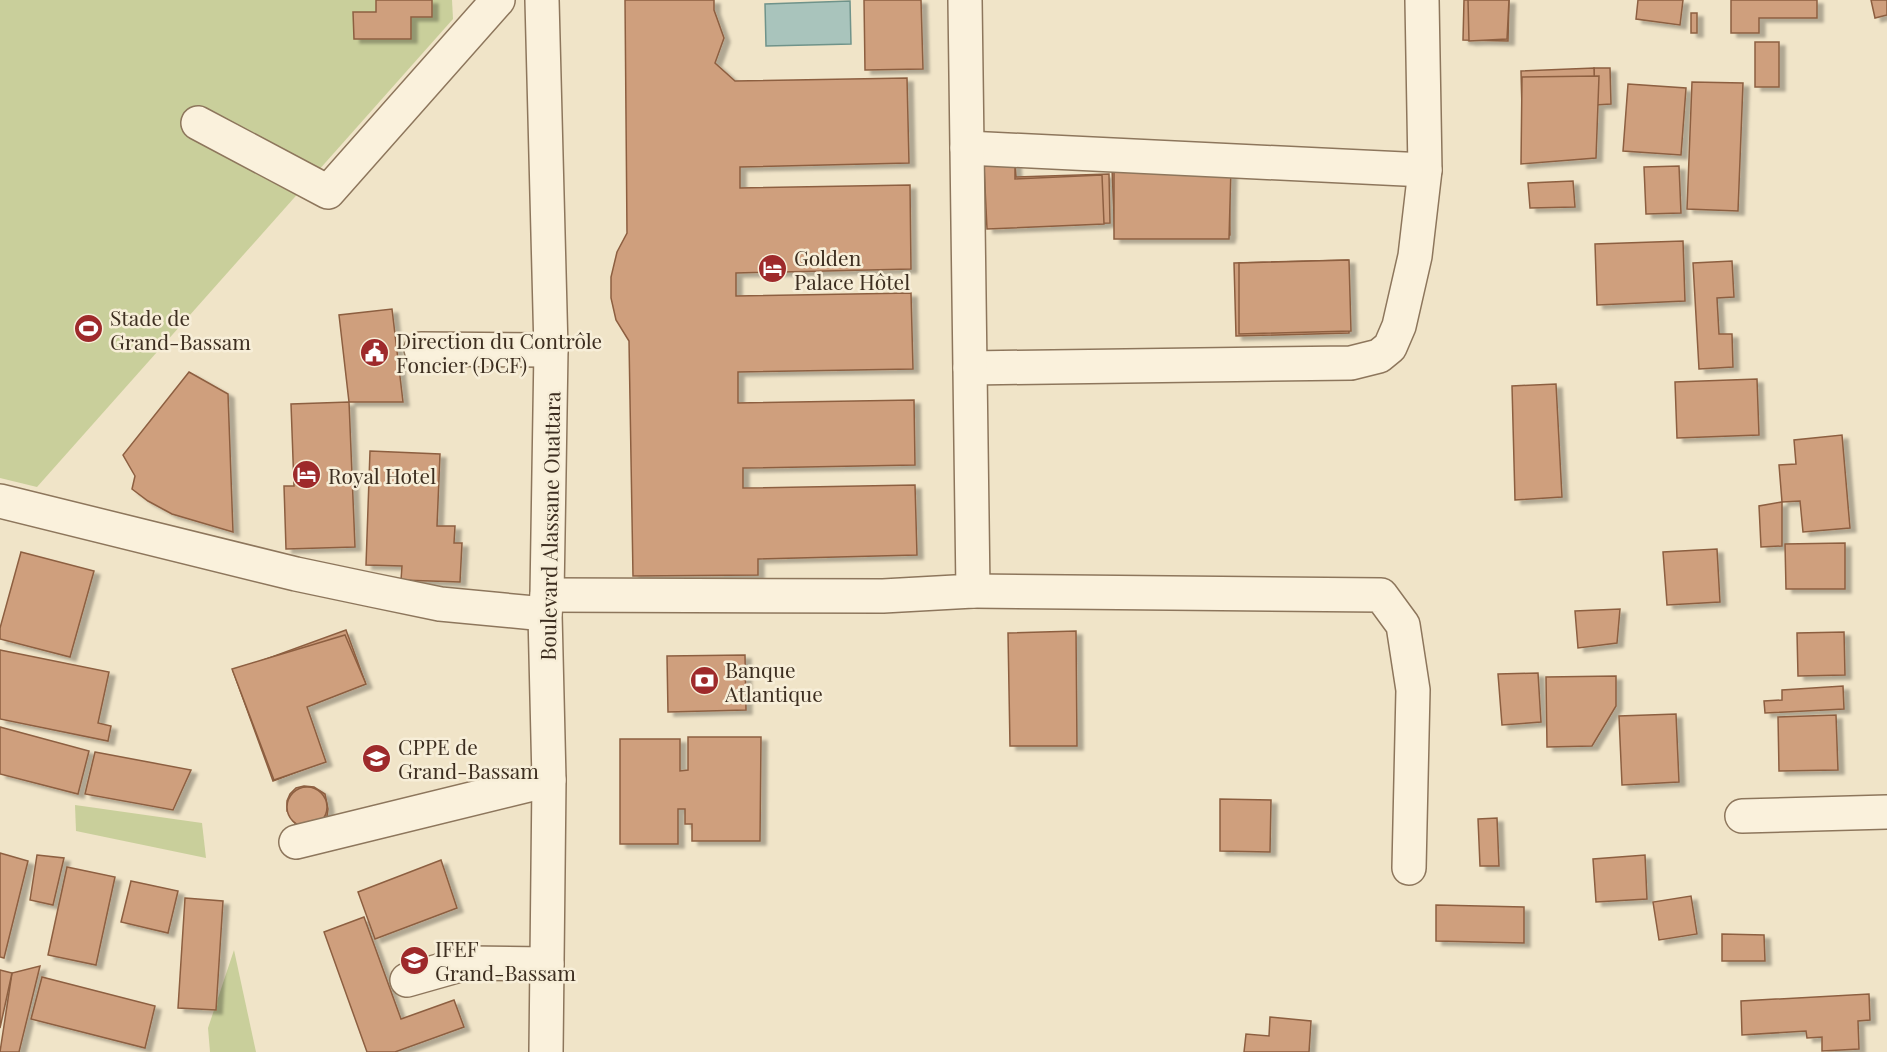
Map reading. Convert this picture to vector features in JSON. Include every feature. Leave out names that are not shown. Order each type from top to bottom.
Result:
[{"type":"street","points":[[198,123],[328,192],[498,0]]},
{"type":"street","name":"Boulevard Alassane Ouattara","points":[[542,0],[551,350],[546,605],[549,780],[546,1052]]},
{"type":"street","points":[[965,0],[973,591]]},
{"type":"street","points":[[970,368],[1351,363],[1379,356],[1390,347],[1399,326],[1415,256],[1425,170],[1422,0]]},
{"type":"street","points":[[967,148],[1425,170]]},
{"type":"street","points":[[421,349],[551,350]]},
{"type":"street","points":[[0,501],[296,574],[440,604],[546,605],[883,596],[973,591],[1381,595],[1403,625],[1413,690],[1408,868]]},
{"type":"street","points":[[296,842],[549,780]]},
{"type":"street","points":[[1742,816],[1887,812]]},
{"type":"street","points":[[407,980],[467,963],[548,964]]},
{"type":"green space","name":"Stade de Grand-Bassam","points":[[0,0],[452,0],[453,19],[37,487],[0,478]]},
{"type":"green space","points":[[75,805],[202,823],[206,858],[76,831]]},
{"type":"green space","points":[[234,950],[256,1052],[210,1052],[208,1028]]},
{"type":"water","points":[[850,1],[851,44],[766,46],[765,4]]},
{"type":"building","points":[[376,0],[432,0],[432,17],[411,17],[411,39],[354,39],[353,12],[376,12]]},
{"type":"building","points":[[625,0],[714,0],[714,10],[724,38],[715,63],[735,81],[907,78],[909,163],[740,167],[740,188],[910,185],[911,269],[736,273],[736,296],[911,293],[913,369],[738,372],[738,403],[914,400],[915,465],[743,468],[743,488],[915,485],[917,555],[758,559],[758,575],[633,576],[629,341],[616,320],[611,298],[611,277],[617,252],[627,233]]},
{"type":"building","points":[[864,0],[921,0],[923,69],[865,70]]},
{"type":"building","points":[[1464,0],[1509,0],[1508,41],[1463,40]]},
{"type":"building","points":[[1468,0],[1509,0],[1507,39],[1469,41]]},
{"type":"building","points":[[1638,0],[1683,0],[1680,25],[1636,19]]},
{"type":"building","points":[[1731,0],[1817,0],[1817,18],[1759,18],[1759,33],[1731,33]]},
{"type":"building","points":[[1871,0],[1887,0],[1887,15],[1875,18]]},
{"type":"building","points":[[1691,13],[1697,13],[1697,33],[1691,33]]},
{"type":"building","points":[[1755,42],[1779,42],[1779,87],[1755,87]]},
{"type":"building","points":[[1594,68],[1610,68],[1611,104],[1595,105]]},
{"type":"building","points":[[1594,68],[1596,148],[1523,150],[1521,71]]},
{"type":"building","points":[[1599,76],[1596,158],[1521,164],[1522,77]]},
{"type":"building","points":[[1692,82],[1743,83],[1738,211],[1687,209]]},
{"type":"building","points":[[1628,84],[1686,88],[1681,155],[1623,151]]},
{"type":"building","points":[[1015,163],[1016,177],[1109,174],[1110,223],[988,225],[984,164]]},
{"type":"building","points":[[1015,165],[1015,179],[1102,175],[1104,224],[987,229],[984,166]]},
{"type":"building","points":[[1229,166],[1230,235],[1115,238],[1112,169]]},
{"type":"building","points":[[1679,166],[1681,213],[1646,214],[1644,167]]},
{"type":"building","points":[[1114,168],[1231,168],[1229,239],[1114,239]]},
{"type":"building","points":[[1573,181],[1575,207],[1530,208],[1528,183]]},
{"type":"building","points":[[1683,241],[1685,301],[1597,305],[1595,244]]},
{"type":"building","points":[[1348,260],[1349,333],[1236,336],[1234,263]]},
{"type":"building","points":[[1349,260],[1351,331],[1239,334],[1239,263]]},
{"type":"building","points":[[1732,261],[1734,297],[1717,298],[1719,334],[1732,334],[1733,367],[1699,369],[1693,263]]},
{"type":"building","points":[[392,309],[403,402],[349,402],[339,315]]},
{"type":"building","points":[[189,372],[228,394],[233,532],[172,514],[132,489],[135,476],[123,455]]},
{"type":"building","points":[[1757,379],[1759,435],[1677,438],[1675,382]]},
{"type":"building","points":[[1556,384],[1562,497],[1515,500],[1512,386]]},
{"type":"building","points":[[349,402],[355,547],[286,549],[284,486],[294,486],[291,404]]},
{"type":"building","points":[[1842,435],[1850,528],[1803,532],[1800,501],[1782,502],[1779,465],[1796,464],[1794,440]]},
{"type":"building","points":[[370,451],[440,454],[437,526],[455,526],[454,543],[462,543],[460,582],[401,580],[402,566],[366,565]]},
{"type":"building","points":[[1782,502],[1782,546],[1761,547],[1759,506]]},
{"type":"building","points":[[1845,543],[1845,589],[1786,589],[1785,544]]},
{"type":"building","points":[[1717,549],[1720,602],[1667,605],[1663,552]]},
{"type":"building","points":[[21,552],[94,571],[70,657],[0,639],[0,628]]},
{"type":"building","points":[[1620,609],[1617,643],[1578,648],[1575,611]]},
{"type":"building","points":[[346,630],[365,682],[304,704],[325,761],[273,781],[233,671]]},
{"type":"building","points":[[1076,631],[1077,746],[1010,746],[1008,633]]},
{"type":"building","points":[[1844,632],[1845,675],[1798,676],[1797,633]]},
{"type":"building","points":[[345,635],[366,684],[307,707],[326,762],[274,780],[232,669]]},
{"type":"building","points":[[0,650],[109,672],[98,723],[111,726],[108,741],[0,719]]},
{"type":"building","points":[[745,655],[746,710],[668,712],[667,656]]},
{"type":"building","points":[[1538,673],[1541,722],[1502,725],[1498,674]]},
{"type":"building","points":[[1616,676],[1616,706],[1592,746],[1547,747],[1546,677]]},
{"type":"building","points":[[1843,686],[1844,709],[1765,713],[1764,701],[1782,700],[1782,690]]},
{"type":"building","points":[[1676,714],[1679,782],[1622,785],[1619,716]]},
{"type":"building","points":[[1836,715],[1838,770],[1779,771],[1778,717]]},
{"type":"building","points":[[0,727],[89,751],[78,794],[0,774]]},
{"type":"building","points":[[688,737],[761,737],[760,841],[692,841],[692,824],[685,824],[685,809],[678,809],[678,844],[620,844],[620,739],[680,739],[680,771],[688,770]]},
{"type":"building","points":[[95,752],[191,770],[173,810],[85,794]]},
{"type":"building","points":[[307,787],[315,788],[321,793],[326,799],[326,815],[321,821],[315,826],[307,827],[299,826],[293,821],[288,815],[287,807],[288,799],[293,793],[299,788]]},
{"type":"building","points":[[314,787],[325,794],[327,816],[324,821],[297,826],[287,811],[287,801],[296,788]]},
{"type":"building","points":[[1220,799],[1271,800],[1270,852],[1220,851]]},
{"type":"building","points":[[1497,818],[1499,866],[1480,866],[1478,819]]},
{"type":"building","points":[[0,853],[28,861],[4,958],[0,957]]},
{"type":"building","points":[[37,855],[64,858],[53,905],[30,900]]},
{"type":"building","points":[[1645,855],[1647,899],[1596,902],[1593,859]]},
{"type":"building","points":[[441,860],[457,908],[375,939],[358,892]]},
{"type":"building","points":[[67,867],[115,877],[96,965],[48,955]]},
{"type":"building","points":[[131,881],[178,891],[168,933],[121,922]]},
{"type":"building","points":[[1691,896],[1697,934],[1659,940],[1653,902]]},
{"type":"building","points":[[185,898],[223,901],[216,1010],[178,1008]]},
{"type":"building","points":[[1436,905],[1524,907],[1524,943],[1436,941]]},
{"type":"building","points":[[364,917],[401,1019],[454,1000],[464,1027],[395,1052],[367,1052],[324,932]]},
{"type":"building","points":[[1722,934],[1764,935],[1765,961],[1722,961]]},
{"type":"building","points":[[40,966],[19,1052],[0,1052],[12,973]]},
{"type":"building","points":[[0,970],[12,973],[0,1028]]},
{"type":"building","points":[[42,977],[155,1006],[145,1048],[31,1019]]},
{"type":"building","points":[[1869,994],[1870,1020],[1858,1021],[1859,1049],[1822,1051],[1822,1037],[1807,1038],[1806,1031],[1742,1035],[1741,1001]]},
{"type":"building","points":[[1270,1017],[1311,1021],[1309,1052],[1244,1052],[1246,1034],[1269,1036]]},
{"type":"place","name":"Golden Palace Hôtel","points":[[773,269]]},
{"type":"place","name":"Stade de Grand-Bassam","points":[[89,329]]},
{"type":"place","name":"Direction du Contrôle Foncier (DCF)","points":[[375,352]]},
{"type":"place","name":"Royal Hotel","points":[[307,475]]},
{"type":"place","name":"Banque Atlantique","points":[[704,681]]},
{"type":"place","name":"CPPE de Grand-Bassam","points":[[377,758]]},
{"type":"place","name":"IFEF Grand-Bassam","points":[[414,960]]}]
